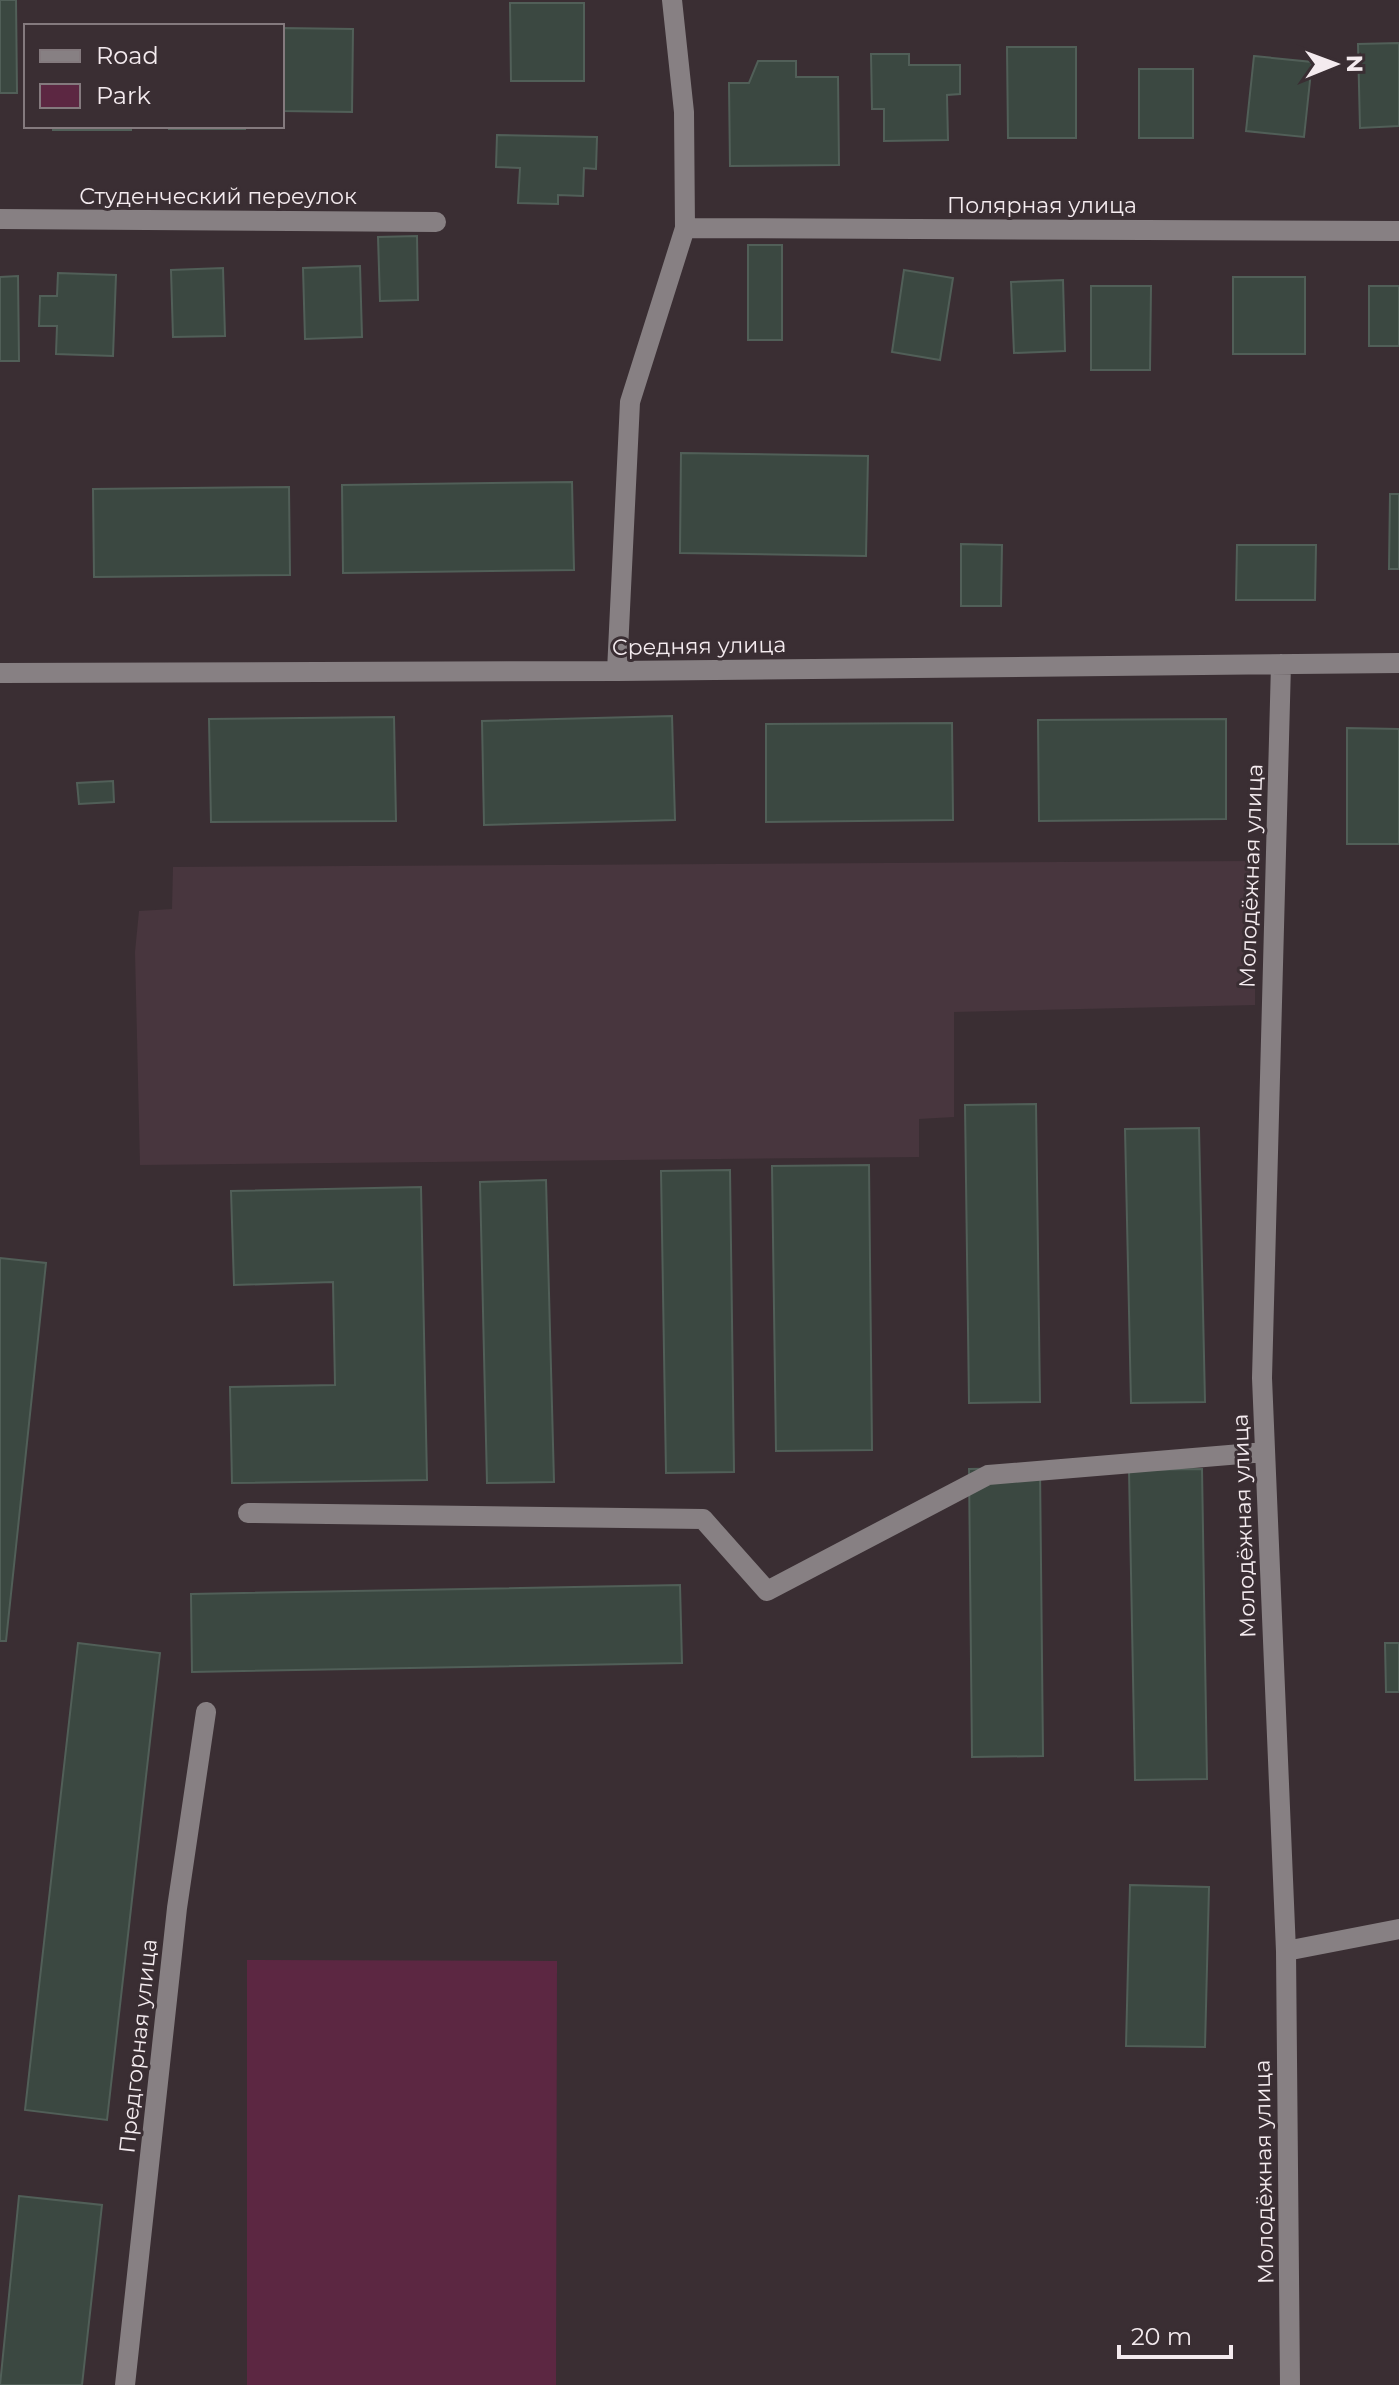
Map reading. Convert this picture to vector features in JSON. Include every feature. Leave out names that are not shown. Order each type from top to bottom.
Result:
[{"type":"street","points":[[617,671],[630,402],[685,228],[684,112],[672,0]]},
{"type":"street","name":"Студенческий переулок","points":[[0,219],[436,222]]},
{"type":"street","name":"Полярная улица","points":[[685,228],[1399,231]]},
{"type":"street","name":"Средняя улица","points":[[0,673],[617,671],[1399,663]]},
{"type":"street","name":"Молодёжная улица","points":[[1281,664],[1262,1378],[1286,1951],[1290,2385]]},
{"type":"street","points":[[248,1513],[703,1519],[767,1591],[988,1475],[1265,1452]]},
{"type":"street","name":"Предгорная улица","points":[[125,2385],[177,1908],[206,1712]]},
{"type":"street","points":[[1286,1951],[1399,1929]]},
{"type":"shaded area","points":[[1255,861],[1255,1005],[954,1012],[954,1117],[919,1119],[919,1157],[140,1165],[135,952],[139,911],[172,909],[173,867]]},
{"type":"green space","points":[[247,1960],[557,1961],[556,2385],[247,2385]]},
{"type":"building","points":[[0,0],[16,0],[17,93],[0,93]]},
{"type":"building","points":[[510,3],[584,3],[584,81],[511,81]]},
{"type":"building","points":[[284,28],[353,29],[352,112],[284,111]]},
{"type":"building","points":[[1399,43],[1399,126],[1360,128],[1358,44]]},
{"type":"building","points":[[1007,47],[1076,47],[1076,138],[1008,138]]},
{"type":"building","points":[[871,54],[909,54],[909,65],[960,65],[960,94],[947,95],[948,140],[884,141],[884,109],[872,109]]},
{"type":"building","points":[[1254,56],[1312,62],[1304,137],[1246,131]]},
{"type":"building","points":[[758,61],[796,61],[796,77],[838,77],[839,165],[730,166],[729,83],[749,83]]},
{"type":"building","points":[[1139,69],[1193,69],[1193,138],[1139,138]]},
{"type":"building","points":[[53,128],[131,128],[131,130]]},
{"type":"building","points":[[169,128],[245,128],[245,129]]},
{"type":"building","points":[[497,135],[597,137],[596,169],[584,168],[583,196],[558,195],[558,204],[518,203],[520,168],[496,167]]},
{"type":"building","points":[[417,236],[418,300],[380,301],[378,237]]},
{"type":"building","points":[[748,245],[782,245],[782,340],[748,340]]},
{"type":"building","points":[[360,266],[362,337],[305,339],[303,268]]},
{"type":"building","points":[[223,268],[225,336],[173,337],[171,270]]},
{"type":"building","points":[[904,270],[953,278],[940,360],[892,352]]},
{"type":"building","points":[[58,273],[116,275],[113,356],[56,354],[57,326],[39,326],[40,296],[57,296]]},
{"type":"building","points":[[18,276],[19,361],[0,361],[0,277]]},
{"type":"building","points":[[1233,277],[1305,277],[1305,354],[1233,354]]},
{"type":"building","points":[[1063,280],[1065,351],[1014,353],[1011,282]]},
{"type":"building","points":[[1091,286],[1151,286],[1150,370],[1091,370]]},
{"type":"building","points":[[1369,286],[1399,286],[1399,346],[1369,346]]},
{"type":"building","points":[[681,453],[868,456],[866,556],[680,553]]},
{"type":"building","points":[[572,482],[574,570],[343,573],[342,485]]},
{"type":"building","points":[[289,487],[290,575],[94,577],[93,489]]},
{"type":"building","points":[[1390,494],[1399,494],[1399,569],[1389,569]]},
{"type":"building","points":[[961,544],[1002,545],[1001,606],[961,606]]},
{"type":"building","points":[[1237,545],[1316,545],[1315,600],[1236,600]]},
{"type":"building","points":[[672,716],[675,820],[484,825],[482,721]]},
{"type":"building","points":[[394,717],[396,821],[211,822],[209,719]]},
{"type":"building","points":[[1226,719],[1226,819],[1039,821],[1038,720]]},
{"type":"building","points":[[952,723],[953,820],[766,822],[766,724]]},
{"type":"building","points":[[1347,728],[1399,729],[1399,844],[1347,844]]},
{"type":"building","points":[[113,781],[114,802],[79,804],[77,783]]},
{"type":"building","points":[[1036,1104],[1040,1402],[969,1403],[965,1105]]},
{"type":"building","points":[[1199,1128],[1205,1402],[1131,1403],[1125,1129]]},
{"type":"building","points":[[869,1165],[872,1450],[776,1451],[772,1166]]},
{"type":"building","points":[[730,1170],[734,1472],[666,1473],[661,1171]]},
{"type":"building","points":[[546,1180],[554,1482],[487,1483],[480,1182]]},
{"type":"building","points":[[421,1187],[427,1480],[232,1483],[230,1387],[335,1385],[333,1282],[234,1285],[231,1191]]},
{"type":"building","points":[[0,1258],[46,1263],[6,1641],[0,1641]]},
{"type":"building","points":[[1040,1468],[1043,1756],[972,1757],[969,1469]]},
{"type":"building","points":[[1202,1469],[1207,1779],[1135,1780],[1129,1470]]},
{"type":"building","points":[[680,1585],[682,1663],[192,1672],[191,1594]]},
{"type":"building","points":[[78,1643],[160,1653],[107,2120],[25,2110]]},
{"type":"building","points":[[1385,1643],[1399,1643],[1399,1692],[1386,1692]]},
{"type":"building","points":[[1130,1885],[1209,1887],[1205,2047],[1126,2046]]},
{"type":"building","points":[[19,2196],[102,2205],[82,2385],[0,2385]]}]
